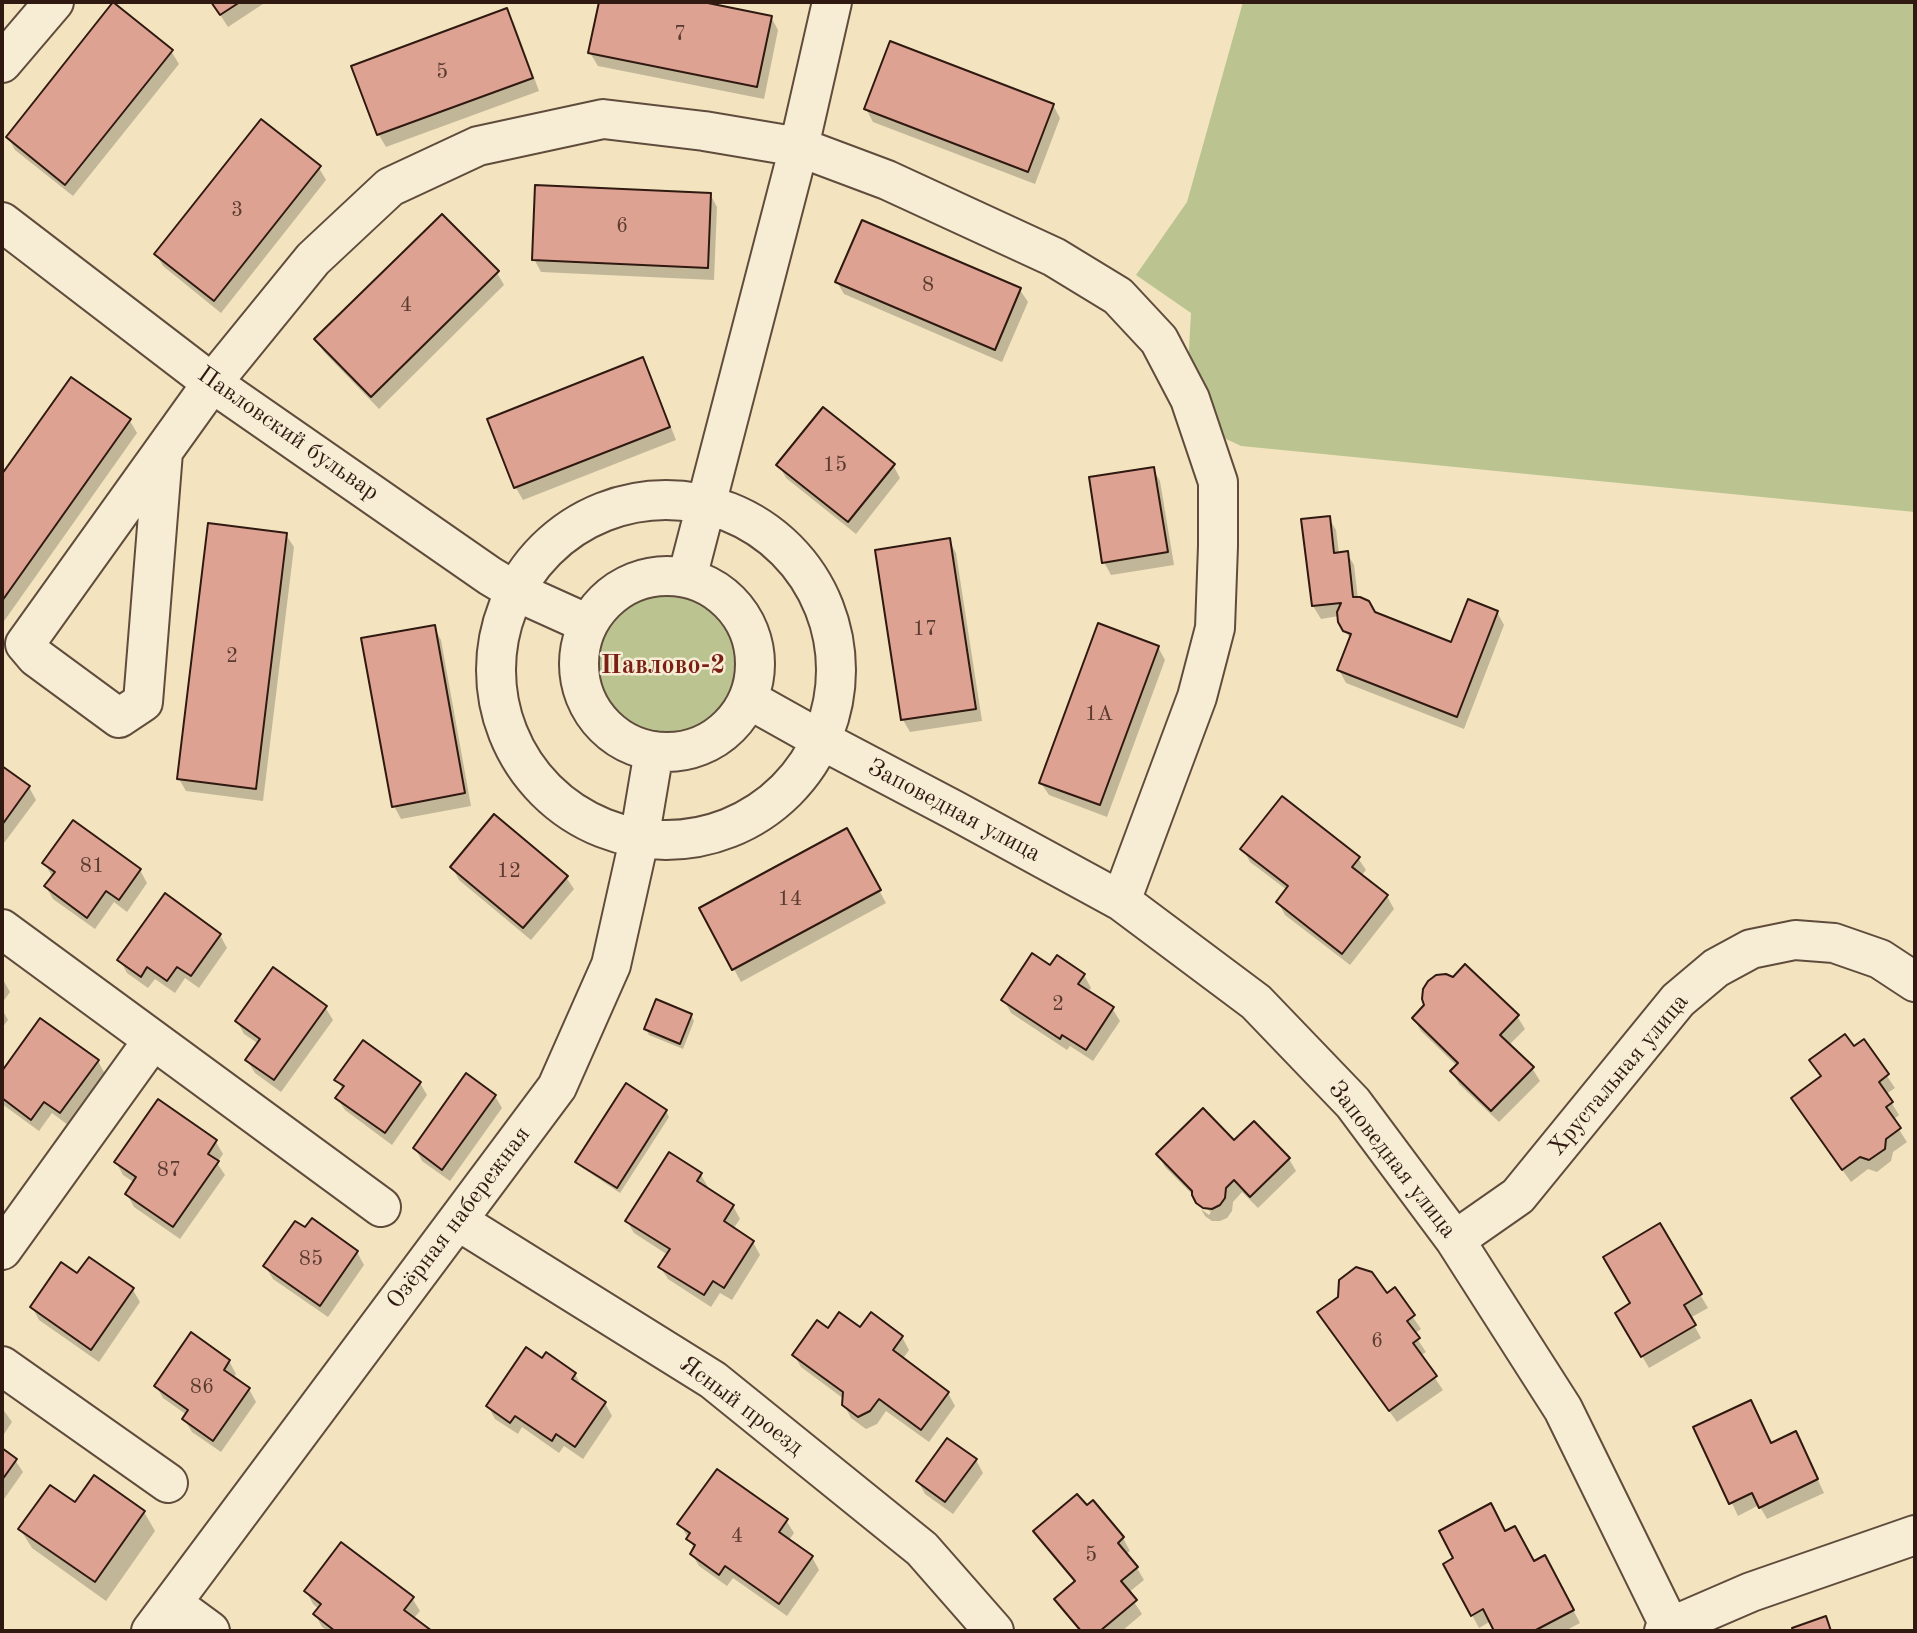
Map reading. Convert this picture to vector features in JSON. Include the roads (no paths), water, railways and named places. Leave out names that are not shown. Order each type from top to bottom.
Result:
[{"type":"street","points":[[2,63],[54,2]]},
{"type":"street","points":[[687,578],[799,147],[832,2]]},
{"type":"street","points":[[163,452],[144,702],[119,718],[36,657],[25,643],[212,383],[313,259],[390,187],[478,146],[603,119],[704,131],[799,147],[887,180],[1042,251],[1118,296],[1159,340],[1190,399],[1218,482],[1215,628],[1197,697],[1121,901]]},
{"type":"street","name":"Павловский бульвар","points":[[2,222],[212,383],[490,576],[515,591],[588,624]]},
{"type":"street","points":[[659,499],[707,504],[760,526],[804,568],[831,622],[838,682],[823,741],[791,788],[747,822],[694,840],[639,840],[588,823],[555,799],[545,791],[514,748],[498,697],[498,643],[515,591],[540,555],[574,527],[615,507],[659,499]]},
{"type":"street","points":[[658,576],[687,578],[715,590],[738,611],[751,638],[755,669],[748,699],[732,723],[710,741],[683,751],[654,751],[623,740],[598,719],[582,689],[579,656],[588,624],[605,600],[629,583],[658,576]]},
{"type":"street","name":"Заповедная улица","points":[[748,699],[1121,901],[1256,1002],[1353,1103],[1455,1240],[1563,1409],[1669,1630]]},
{"type":"street","name":"Озёрная набережная","points":[[162,1617],[557,1087],[611,965],[639,840],[654,751]]},
{"type":"street","points":[[2,929],[381,1207]]},
{"type":"street","name":"Хрустальная улица","points":[[1455,1240],[1518,1196],[1678,1000],[1716,968],[1751,949],[1795,940],[1834,943],[1880,959],[1915,982]]},
{"type":"street","points":[[2,1250],[153,1040]]},
{"type":"street","name":"Ясный проезд","points":[[458,1220],[713,1380],[922,1549],[994,1631]]},
{"type":"street","points":[[2,1366],[169,1483]]},
{"type":"street","points":[[1669,1630],[1751,1592],[1915,1535]]},
{"type":"street","points":[[162,1617],[210,1631]]},
{"type":"district","name":"Павлово-2","points":[[663,666]]}]
